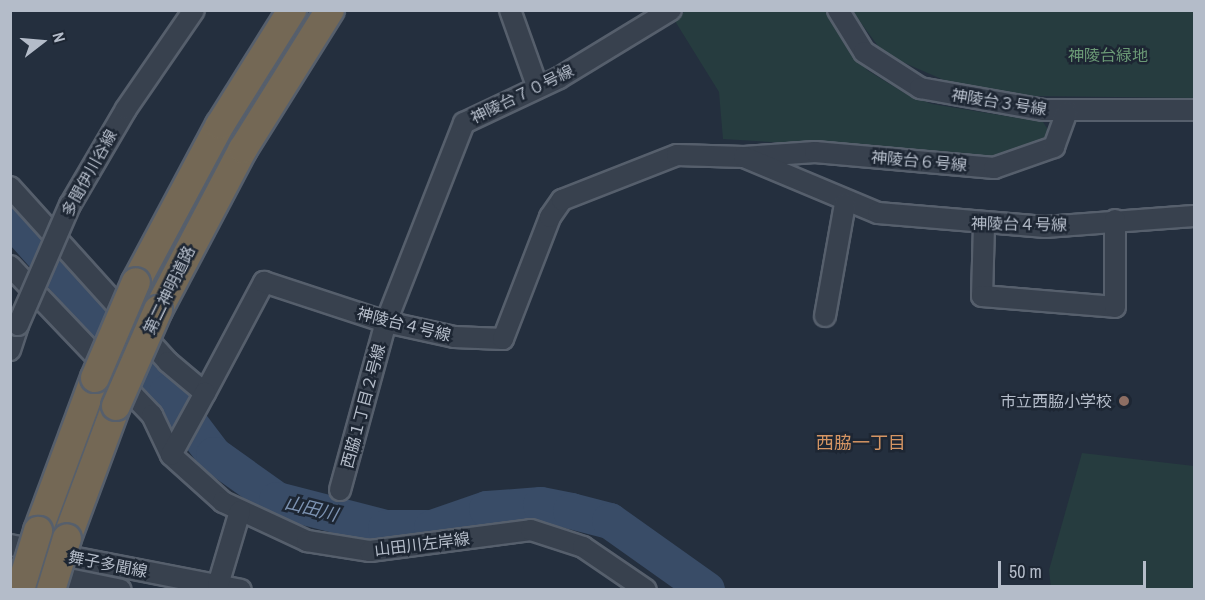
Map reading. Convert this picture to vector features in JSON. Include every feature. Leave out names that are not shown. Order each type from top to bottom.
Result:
[{"type":"highway","name":"第二神明道路","points":[[20,590],[38,531],[95,378],[136,282],[220,125],[292,10]]},
{"type":"highway","name":"第二神明道路","points":[[51,590],[116,406],[158,310],[249,139],[330,10]]},
{"type":"street","name":"多聞伊川谷線","points":[[10,350],[18,325],[70,205],[126,109],[194,10]]},
{"type":"street","points":[[510,10],[537,86]]},
{"type":"street","name":"神陵台７０号線","points":[[386,321],[464,123],[537,86],[671,10]]},
{"type":"street","name":"神陵台３号線","points":[[838,10],[864,52],[920,88],[1067,112],[1194,110]]},
{"type":"street","name":"神陵台６号線","points":[[744,157],[815,152],[994,168],[1054,147],[1067,112]]},
{"type":"street","name":"神陵台４号線","points":[[205,393],[264,282],[386,321],[454,337],[503,339],[550,217],[562,200],[677,155],[744,157],[845,204],[878,213],[984,225],[1045,227],[1115,220],[1194,216]]},
{"type":"street","points":[[10,187],[168,362],[205,393],[171,455]]},
{"type":"street","points":[[825,316],[845,204]]},
{"type":"street","points":[[984,225],[982,296],[1115,307],[1115,220]]},
{"type":"street","name":"山田川左岸線","points":[[10,266],[152,415],[171,455],[240,511],[307,541],[370,551],[531,530],[583,547],[646,590]]},
{"type":"street","name":"西脇１丁目２号線","points":[[340,490],[386,321]]},
{"type":"street","points":[[218,585],[240,511]]},
{"type":"street","name":"舞子多聞線","points":[[10,545],[241,590]]},
{"type":"street","name":"舞子多聞線","points":[[10,567],[121,590]]},
{"type":"street","points":[[129,590],[135,569]]},
{"type":"green space","points":[[685,11],[827,11],[867,70],[906,94],[932,104],[1043,122],[1052,136],[994,156],[723,139],[719,92],[675,21]]},
{"type":"green space","name":"神陵台緑地","points":[[852,11],[1194,11],[1194,98],[1034,96],[946,81],[884,54]]},
{"type":"green space","points":[[1082,453],[1194,466],[1194,589],[1051,589],[1049,570]]},
{"type":"waterway","name":"山田川","points":[[10,218],[167,393],[214,455],[277,500],[386,528],[432,528],[487,509],[541,505],[571,511],[610,521],[707,590]]},
{"type":"place","name":"市立西脇小学校","points":[[1124,401]]},
{"type":"district","name":"西脇一丁目","points":[[861,443]]}]
